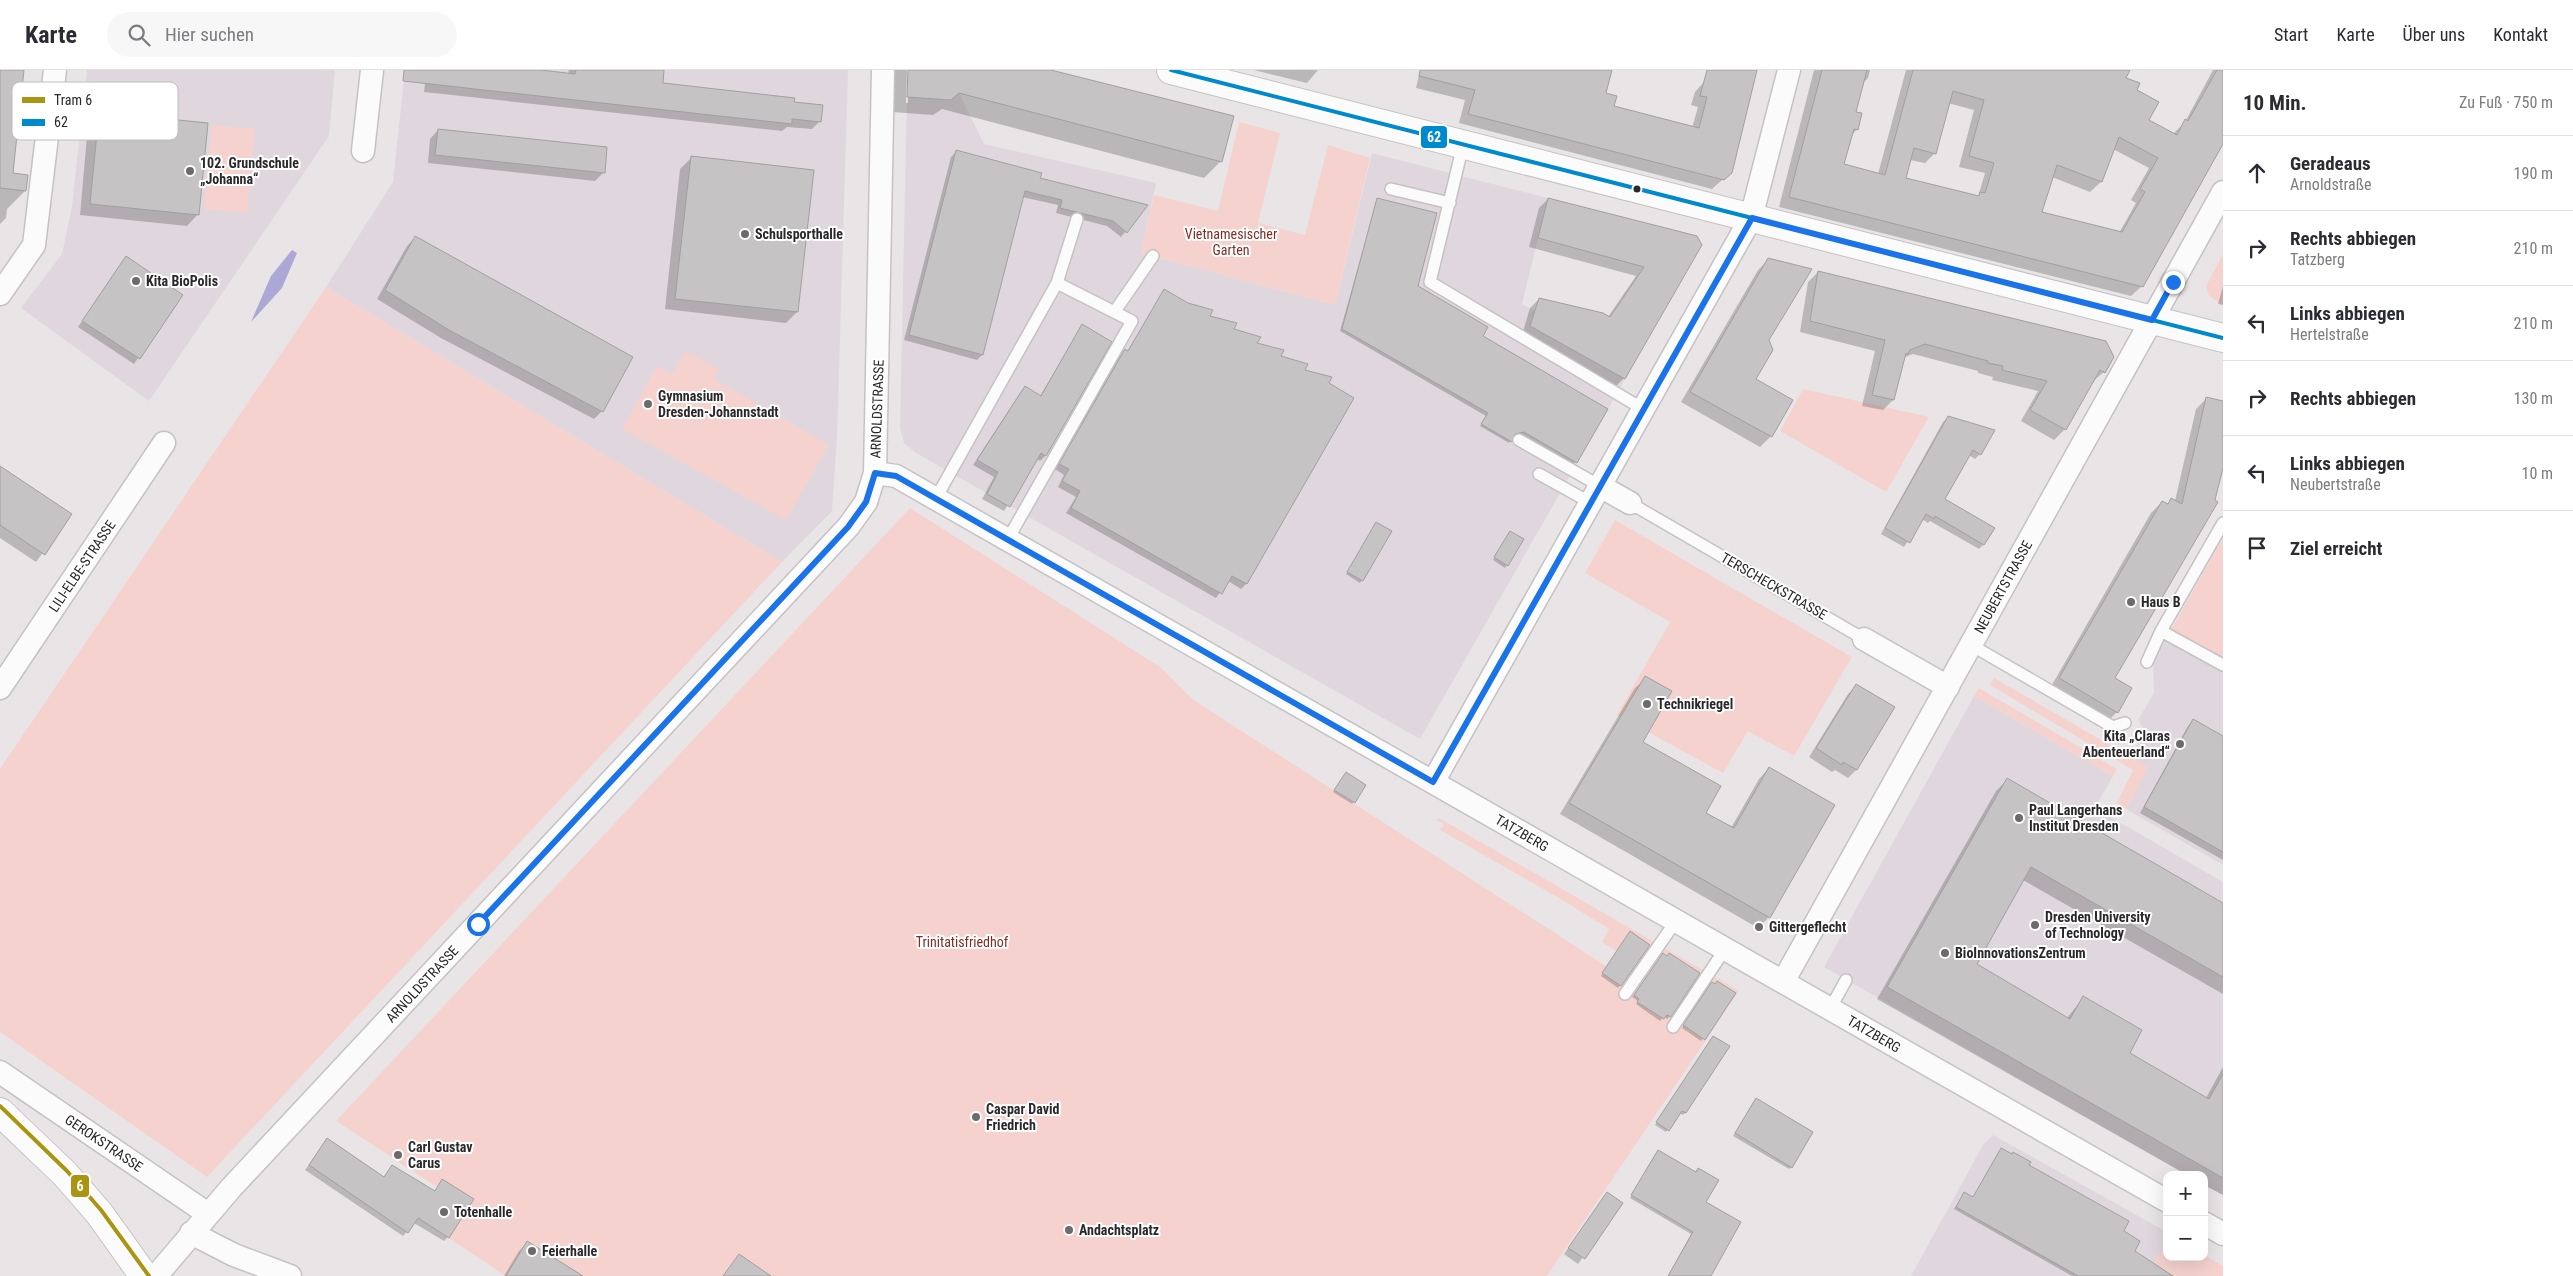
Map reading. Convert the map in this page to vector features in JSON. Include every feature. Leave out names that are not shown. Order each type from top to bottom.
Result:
[{"type":"street","points":[[363,151],[372,70]]},
{"type":"street","name":"ARNOLDSTRASSE","points":[[191,1233],[848,527],[866,502],[875,473],[883,70]]},
{"type":"street","points":[[1433,782],[1752,218],[1789,70]]},
{"type":"street","points":[[1176,71],[2223,338]]},
{"type":"street","points":[[0,294],[34,245],[47,140]]},
{"type":"street","name":"NEUBERTSTRASSE","points":[[1783,982],[2223,192]]},
{"type":"street","name":"LILI-ELBE-STRASSE","points":[[0,688],[164,443]]},
{"type":"street","name":"TATZBERG","points":[[875,473],[896,476],[936,498],[2163,1200]]},
{"type":"street","name":"TERSCHECKSTRASSE","points":[[1595,494],[1630,503]]},
{"type":"street","name":"TERSCHECKSTRASSE","points":[[1864,639],[1948,687]]},
{"type":"street","name":"GEROKSTRASSE","points":[[0,1072],[208,1214]]},
{"type":"street","points":[[0,1112],[65,1174],[99,1213],[144,1276]]},
{"type":"street","points":[[2208,1225],[2223,1234]]},
{"type":"street","points":[[156,1276],[191,1233],[234,1255],[290,1276]]},
{"type":"lane","points":[[1464,144],[1430,282],[1643,409]]},
{"type":"lane","points":[[1391,189],[1450,203]]},
{"type":"lane","points":[[936,498],[1057,283],[1077,219]]},
{"type":"lane","points":[[1114,311],[1153,256]]},
{"type":"lane","points":[[1008,539],[1132,321],[1057,283]]},
{"type":"lane","points":[[1519,440],[1595,494]]},
{"type":"lane","points":[[1539,474],[1595,494]]},
{"type":"lane","name":"TERSCHECKSTRASSE","points":[[1630,503],[1864,639]]},
{"type":"lane","points":[[2147,662],[2161,631],[2223,523]]},
{"type":"lane","points":[[2161,631],[2223,664]]},
{"type":"lane","points":[[1971,645],[2113,727],[2125,722]]},
{"type":"lane","points":[[1625,994],[1676,921]]},
{"type":"lane","points":[[1673,1027],[1725,949]]},
{"type":"lane","points":[[1830,1009],[1846,980]]},
{"type":"shaded area","points":[[87,70],[335,70],[329,136],[149,401],[21,308],[62,254],[72,206],[79,140],[178,140],[178,82],[86,82]]},
{"type":"shaded area","points":[[405,70],[848,70],[837,438],[832,511],[782,562],[326,287],[393,182]]},
{"type":"shaded area","points":[[959,93],[984,144],[1156,183],[1141,253],[1335,305],[1372,153],[1548,198],[1522,304],[1535,311],[1530,326],[1625,379],[1420,739],[916,453],[904,443],[900,427],[907,97],[951,100]]},
{"type":"shaded area","points":[[292,250],[297,253],[282,288],[251,322],[271,276]]},
{"type":"shaded area","name":"Kita „Claras Abenteuerland“","points":[[2167,637],[2223,668],[2223,865],[2126,809],[2147,767],[2130,757],[2145,732],[2138,720],[2154,693],[2153,660]]},
{"type":"shaded area","name":"Dresden University of Technology","points":[[1974,696],[2113,776],[2095,808],[2223,882],[2223,1195],[2208,1187],[2208,1171],[2180,1171],[1824,967]]},
{"type":"shaded area","points":[[1993,1135],[2163,1230],[2163,1253],[2150,1276],[1911,1276],[1983,1145]]},
{"type":"green space","name":"Vietnamesischer Garten","points":[[1239,122],[1280,133],[1258,223],[1305,235],[1328,145],[1370,158],[1335,305],[1141,253],[1154,195],[1218,211]]},
{"type":"green space","points":[[212,125],[255,129],[247,213],[204,209]]},
{"type":"green space","points":[[2223,254],[2223,305],[2209,296],[2206,286]]},
{"type":"green space","points":[[326,287],[782,562],[207,1177],[0,1032],[0,769]]},
{"type":"green space","points":[[685,351],[719,369],[714,379],[829,445],[786,520],[622,429],[657,366],[672,374]]},
{"type":"green space","points":[[1803,389],[1929,417],[1886,492],[1780,431]]},
{"type":"green space","name":"Trinitatisfriedhof","points":[[910,508],[1160,667],[1192,699],[1606,966],[1616,951],[1602,942],[1609,929],[1440,830],[1444,824],[1437,820],[1439,818],[1739,991],[1547,1276],[506,1276],[418,1218],[437,1187],[336,1121]]},
{"type":"green space","points":[[1615,520],[1852,657],[1794,756],[1748,731],[1723,773],[1617,715],[1670,622],[1585,573]]},
{"type":"green space","points":[[2223,537],[2223,668],[2167,637]]},
{"type":"green space","points":[[1994,678],[2148,767],[2126,809],[2117,803],[2133,770],[1990,685]]},
{"type":"green space","points":[[1979,688],[2117,769],[2113,776],[1974,696]]},
{"type":"green space","points":[[2163,1248],[2163,1261],[2208,1261],[2208,1257],[2223,1266],[2223,1276],[2145,1276]]},
{"type":"building","points":[[0,70],[24,70],[23,82],[12,82],[12,140],[16,140],[13,173],[28,175],[26,191],[0,188]]},
{"type":"building","points":[[404,70],[541,70],[575,74],[576,70],[664,70],[663,83],[795,98],[794,102],[823,105],[821,122],[792,119],[792,124],[403,81]]},
{"type":"building","points":[[908,70],[1051,70],[1234,116],[1222,162],[959,93],[951,100],[907,97]]},
{"type":"building","points":[[1420,70],[1612,70],[1606,93],[1617,96],[1614,106],[1699,128],[1707,97],[1700,96],[1707,70],[1757,70],[1732,173],[1724,180],[1468,114],[1475,90],[1419,76]]},
{"type":"building","points":[[1822,70],[1867,70],[1856,112],[1862,113],[1858,130],[1854,129],[1844,164],[1885,175],[1913,70],[2130,70],[2126,78],[2140,83],[2137,90],[2159,102],[2149,120],[2177,135],[2185,119],[2188,121],[2217,70],[2223,70],[2223,144],[2143,287],[1789,197]],"holes":[[[1953,91],[1984,100],[1969,156],[1994,163],[1985,193],[1980,192],[1979,196],[1906,178],[1914,148],[1936,154]],[[2119,137],[2158,158],[2140,189],[2145,192],[2122,232],[2042,212],[2057,165],[2102,182]]]},
{"type":"building","points":[[178,120],[208,123],[199,215],[90,204],[96,140],[178,140]]},
{"type":"building","points":[[438,129],[607,147],[605,173],[435,155]]},
{"type":"building","points":[[956,150],[1042,173],[1040,178],[1148,205],[1127,233],[1113,221],[1060,208],[1062,200],[1025,191],[983,355],[909,335]]},
{"type":"building","name":"Schulsporthalle","points":[[691,156],[814,170],[798,312],[675,299]]},
{"type":"building","points":[[1377,198],[1437,213],[1418,286],[1488,327],[1483,336],[1608,409],[1577,463],[1524,432],[1515,434],[1512,442],[1481,424],[1488,413],[1342,329]]},
{"type":"building","points":[[1548,198],[1697,236],[1702,245],[1625,379],[1530,326],[1539,298],[1603,313],[1610,317],[1644,267],[1538,238]]},
{"type":"building","points":[[415,236],[633,357],[603,412],[449,330],[385,290]]},
{"type":"building","points":[[126,256],[183,295],[140,359],[82,321]]},
{"type":"building","points":[[1768,258],[1812,269],[1769,340],[1773,350],[1756,379],[1793,400],[1772,437],[1690,392]]},
{"type":"building","points":[[1818,271],[2106,341],[2114,357],[2105,373],[2100,370],[2066,430],[2030,410],[2047,381],[2002,370],[2003,366],[1925,344],[1910,350],[1908,354],[1906,353],[1894,400],[1872,395],[1885,340],[1810,321]]},
{"type":"building","points":[[1164,289],[1188,303],[1213,310],[1210,316],[1237,323],[1234,329],[1261,337],[1257,343],[1284,350],[1281,356],[1308,364],[1305,370],[1332,377],[1329,383],[1354,398],[1247,584],[1232,576],[1222,594],[1071,508],[1080,491],[1062,481],[1069,469],[1059,464],[1125,349],[1128,351]]},
{"type":"building","points":[[1082,324],[1112,342],[1046,456],[1041,453],[1010,507],[987,494],[998,472],[977,460],[1025,386],[1041,396]]},
{"type":"building","name":"Haus B","points":[[2206,397],[2223,401],[2223,468],[2215,500],[2218,502],[2115,678],[2132,688],[2118,713],[2059,678],[2162,501],[2168,504],[2171,498],[2182,504]]},
{"type":"building","points":[[1948,416],[1995,430],[1981,455],[1973,450],[1945,499],[1995,528],[1984,545],[1935,516],[1934,519],[1926,514],[1910,543],[1885,528]]},
{"type":"building","points":[[0,466],[72,514],[45,555],[0,525]]},
{"type":"building","points":[[1376,522],[1392,531],[1363,581],[1347,572]]},
{"type":"building","points":[[1510,531],[1524,539],[1508,566],[1494,557]]},
{"type":"building","points":[[1645,676],[1672,691],[1643,742],[1721,786],[1706,813],[1734,828],[1769,767],[1835,805],[1770,918],[1569,803]]},
{"type":"building","points":[[1856,684],[1895,707],[1857,770],[1843,762],[1842,765],[1816,748]]},
{"type":"building","points":[[2193,719],[2223,736],[2223,852],[2144,807]]},
{"type":"building","points":[[1346,772],[1366,785],[1355,803],[1334,790]]},
{"type":"building","name":"BioInnovationsZentrum","points":[[2007,778],[2223,903],[2223,977],[2031,867],[1977,964],[2070,1019],[2083,996],[2142,1030],[2130,1053],[2209,1099],[2223,1074],[2223,1178],[1887,987]]},
{"type":"building","points":[[1630,931],[1650,945],[1621,986],[1602,973]]},
{"type":"building","points":[[1663,953],[1667,956],[1669,953],[1700,973],[1671,1017],[1667,1015],[1664,1019],[1637,1002],[1639,999],[1634,995]]},
{"type":"building","points":[[1717,981],[1736,993],[1705,1040],[1683,1025],[1712,982],[1715,984]]},
{"type":"building","points":[[1713,1036],[1730,1046],[1686,1113],[1682,1111],[1669,1131],[1656,1122]]},
{"type":"building","points":[[1756,1098],[1813,1132],[1792,1168],[1735,1133]]},
{"type":"building","points":[[327,1138],[384,1177],[392,1165],[435,1191],[442,1179],[474,1199],[449,1238],[418,1218],[408,1233],[309,1165]]},
{"type":"building","points":[[2001,1148],[2031,1162],[2029,1165],[2129,1221],[2124,1231],[2140,1241],[2135,1251],[2173,1276],[2078,1276],[1956,1207],[1964,1192],[1973,1197]]},
{"type":"building","points":[[1658,1150],[1696,1172],[1698,1168],[1719,1180],[1706,1202],[1741,1222],[1711,1276],[1668,1276],[1693,1232],[1631,1195]]},
{"type":"building","points":[[1607,1192],[1623,1203],[1585,1259],[1568,1248]]},
{"type":"building","name":"Feierhalle","points":[[527,1241],[583,1276],[506,1276]]},
{"type":"building","points":[[739,1254],[771,1276],[723,1276]]},
{"type":"tram line","name":"6","points":[[0,1106],[67,1171],[101,1210],[149,1276]]},
{"type":"transit line","name":"62","points":[[1171,70],[2223,338]]},
{"type":"place","name":"102. Grundschule „Johanna“","points":[[190,171]]},
{"type":"place","name":"Schulsporthalle","points":[[745,234]]},
{"type":"place","name":"Kita BioPolis","points":[[136,281]]},
{"type":"place","name":"Gymnasium Dresden-Johannstadt","points":[[648,404]]},
{"type":"place","name":"Haus B","points":[[2131,602]]},
{"type":"place","name":"Technikriegel","points":[[1647,704]]},
{"type":"place","name":"Kita „Claras Abenteuerland“","points":[[2180,744]]},
{"type":"place","name":"Paul Langerhans Institut Dresden","points":[[2019,818]]},
{"type":"place","name":"Dresden University of Technology","points":[[2035,925]]},
{"type":"place","name":"Gittergeflecht","points":[[1759,927]]},
{"type":"place","name":"BioInnovationsZentrum","points":[[1945,953]]},
{"type":"place","name":"Caspar David Friedrich","points":[[976,1117]]},
{"type":"place","name":"Carl Gustav Carus","points":[[398,1155]]},
{"type":"place","name":"Totenhalle","points":[[444,1212]]},
{"type":"place","name":"Andachtsplatz","points":[[1069,1230]]},
{"type":"place","name":"Feierhalle","points":[[532,1251]]},
{"type":"route","points":[[478,924],[848,527],[866,502],[875,473],[896,476],[1433,782],[1752,218],[2152,320],[2173,282]]}]
